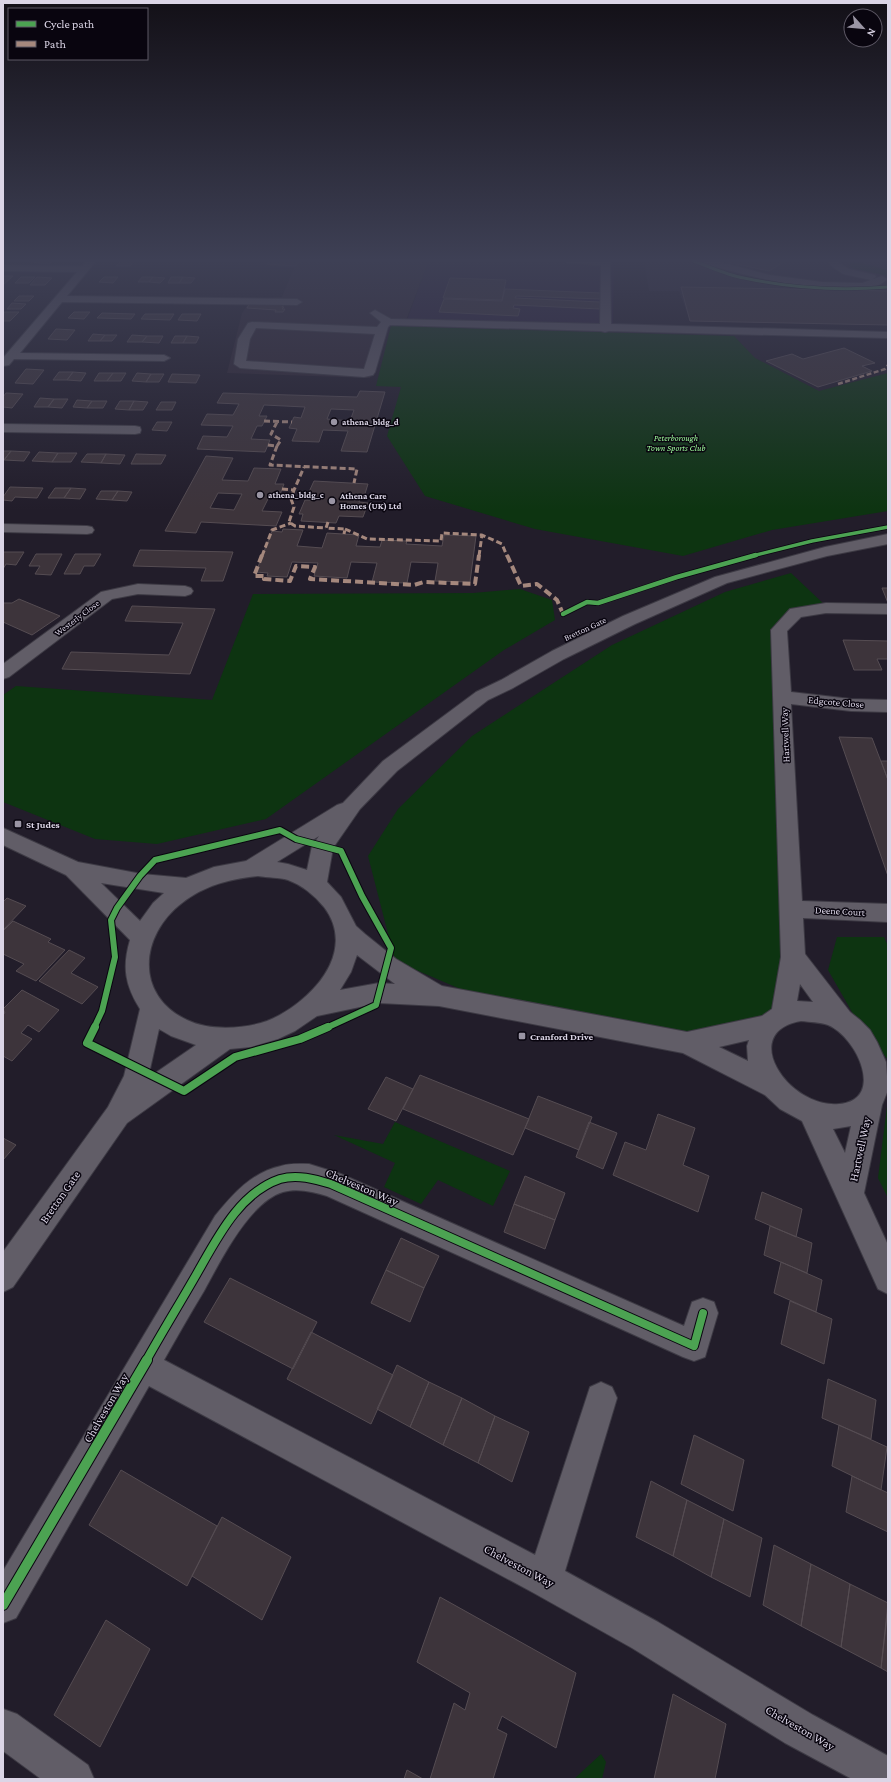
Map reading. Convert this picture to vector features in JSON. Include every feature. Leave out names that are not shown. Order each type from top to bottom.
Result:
[{"type":"street","points":[[3,365],[22,343]]},
{"type":"street","points":[[243,343],[240,364],[364,373],[369,372],[379,343]]},
{"type":"street","points":[[11,356],[164,358]]},
{"type":"street","points":[[3,428],[135,430]]},
{"type":"street","points":[[3,528],[87,530]]},
{"type":"street","name":"Bretton Gate","points":[[315,885],[323,846],[353,804],[390,766],[482,696],[495,679],[524,660],[595,624],[673,593],[701,588],[721,580],[785,562],[888,539]]},
{"type":"street","name":"Westerly Close","points":[[3,673],[107,595],[138,589],[185,590]]},
{"type":"street","name":"Hartwell Way","points":[[776,1020],[793,956],[779,630],[796,613],[826,608],[888,610]]},
{"type":"street","name":"Edgcote Close","points":[[783,697],[851,705],[888,706]]},
{"type":"street","name":"Bretton Gate","points":[[250,869],[353,804]]},
{"type":"street","points":[[3,836],[74,869],[142,882],[187,887]]},
{"type":"street","points":[[347,932],[347,949],[342,966],[331,987],[314,1006],[288,1024],[257,1035],[224,1039],[195,1035],[170,1024],[152,1008],[139,986],[136,961],[142,937],[153,918],[168,901],[187,887],[210,876],[234,870],[258,868],[288,873],[315,885],[332,901],[347,932],[369,953],[414,984],[439,996]]},
{"type":"street","points":[[74,869],[142,937]]},
{"type":"street","name":"Deene Court","points":[[792,909],[888,913]]},
{"type":"street","points":[[793,956],[841,1020]]},
{"type":"street","points":[[314,1006],[379,993],[439,996],[687,1043],[773,1086]]},
{"type":"street","name":"Bretton Gate","points":[[3,1277],[117,1116],[136,1077],[152,1008]]},
{"type":"street","points":[[687,1043],[776,1020],[801,1011],[821,1012],[841,1020],[857,1030],[878,1058],[882,1074],[880,1089],[870,1106],[854,1114],[834,1117],[812,1113],[797,1106],[784,1097],[773,1086],[763,1070],[759,1053],[761,1038],[776,1020]]},
{"type":"street","name":"Bretton Gate","points":[[117,1116],[224,1039]]},
{"type":"street","name":"Hartwell Way","points":[[850,1193],[870,1106]]},
{"type":"street","name":"Hartwell Way","points":[[812,1113],[850,1193],[888,1279]]},
{"type":"street","name":"Chelveston Way","points":[[3,1605],[226,1226],[244,1204],[260,1189],[280,1178],[308,1177],[331,1184],[694,1346],[703,1312]]},
{"type":"street","name":"Chelveston Way","points":[[144,1366],[545,1579],[645,1635],[799,1728],[888,1777]]},
{"type":"street","points":[[545,1579],[601,1398]]},
{"type":"street","points":[[3,1728],[74,1779]]},
{"type":"shaded area","points":[[234,343],[382,343],[370,378],[227,373]]},
{"type":"green space","name":"Peterborough Town Sports Club","points":[[387,343],[741,343],[755,358],[819,391],[888,373],[888,511],[772,530],[683,556],[535,529],[425,496],[387,436],[401,387],[376,386]]},
{"type":"green space","points":[[791,573],[826,606],[790,610],[771,629],[781,902],[781,954],[775,1011],[761,1019],[685,1035],[465,991],[395,961],[368,856],[398,809],[472,736],[612,645],[725,592]]},
{"type":"green space","points":[[520,589],[552,600],[555,620],[504,650],[266,819],[157,844],[95,839],[3,802],[3,695],[16,686],[212,700],[253,594],[473,593]]},
{"type":"green space","points":[[837,937],[884,937],[888,946],[888,1060],[856,1019],[828,970]]},
{"type":"green space","points":[[888,1098],[888,1198],[878,1178]]},
{"type":"green space","points":[[395,1122],[510,1171],[493,1206],[438,1180],[421,1204],[384,1187],[395,1163],[334,1135],[383,1144]]},
{"type":"green space","points":[[601,1754],[606,1762],[602,1779],[574,1779]]},
{"type":"building","points":[[844,348],[875,363],[862,366],[872,371],[818,387],[766,361],[792,354],[803,359]]},
{"type":"building","points":[[26,369],[44,370],[33,384],[15,383]]},
{"type":"building","points":[[59,372],[73,372],[67,380],[53,380]]},
{"type":"building","points":[[73,372],[86,373],[81,381],[67,380]]},
{"type":"building","points":[[99,373],[113,373],[107,381],[94,381]]},
{"type":"building","points":[[113,373],[126,373],[121,381],[107,381]]},
{"type":"building","points":[[137,373],[151,374],[146,382],[132,381]]},
{"type":"building","points":[[151,374],[164,374],[159,382],[146,382]]},
{"type":"building","points":[[172,374],[200,375],[196,383],[168,382]]},
{"type":"building","name":"athena_bldg_d","points":[[360,391],[385,392],[367,452],[341,451],[348,431],[323,430],[319,442],[292,441],[297,429],[289,428],[294,417],[301,418],[305,407],[264,405],[259,416],[267,416],[262,426],[257,426],[251,439],[270,440],[265,452],[197,449],[203,436],[227,437],[233,426],[201,425],[207,414],[233,415],[239,404],[217,403],[223,393],[357,397]],"holes":[[[331,409],[354,410],[350,421],[327,419]]]},
{"type":"building","points":[[6,393],[23,394],[12,408],[3,407],[3,397]]},
{"type":"building","points":[[40,398],[54,399],[48,407],[34,407]]},
{"type":"building","points":[[54,399],[68,399],[62,408],[48,407]]},
{"type":"building","points":[[77,400],[92,401],[87,408],[73,407]]},
{"type":"building","points":[[92,401],[107,401],[103,408],[87,408]]},
{"type":"building","points":[[120,401],[134,401],[129,410],[115,409]]},
{"type":"building","points":[[134,401],[148,402],[143,410],[129,410]]},
{"type":"building","points":[[161,402],[176,402],[172,410],[156,410]]},
{"type":"building","points":[[157,422],[172,422],[167,431],[152,430]]},
{"type":"building","points":[[3,451],[11,451],[4,460],[3,460]]},
{"type":"building","points":[[11,451],[30,452],[24,461],[4,460]]},
{"type":"building","points":[[39,452],[58,453],[52,462],[32,461]]},
{"type":"building","points":[[58,453],[77,453],[71,462],[52,462]]},
{"type":"building","points":[[87,454],[106,454],[101,463],[81,462]]},
{"type":"building","points":[[106,454],[125,455],[120,464],[101,463]]},
{"type":"building","points":[[136,454],[166,455],[161,464],[131,464]]},
{"type":"building","name":"athena_bldg_c","points":[[206,456],[233,458],[222,480],[248,481],[254,468],[281,469],[275,484],[284,484],[279,497],[269,497],[262,511],[282,512],[276,526],[201,522],[196,533],[165,531]],"holes":[[[218,493],[242,494],[234,510],[210,508]]]},
{"type":"building","name":"Athena Care Homes (UK) Ltd","points":[[314,481],[368,484],[364,497],[361,496],[359,502],[368,503],[363,517],[339,516],[336,523],[301,521],[303,514],[299,514],[305,500],[311,500],[313,495],[308,494]]},
{"type":"building","points":[[10,487],[43,488],[37,498],[15,497],[12,501],[3,500],[3,497]]},
{"type":"building","points":[[55,488],[71,488],[64,498],[48,498]]},
{"type":"building","points":[[71,488],[86,489],[80,499],[64,498]]},
{"type":"building","points":[[101,491],[118,491],[112,500],[96,499]]},
{"type":"building","points":[[118,491],[132,492],[127,501],[112,500]]},
{"type":"building","points":[[283,529],[303,530],[297,546],[322,548],[327,533],[359,535],[356,546],[380,547],[382,540],[407,541],[406,544],[442,546],[444,535],[476,536],[470,582],[435,581],[438,563],[411,562],[407,583],[372,582],[377,563],[351,562],[347,578],[314,576],[318,563],[292,562],[287,577],[267,576],[268,573],[256,572],[272,531],[282,532]]},
{"type":"building","points":[[140,550],[233,552],[223,581],[201,581],[206,568],[133,566]]},
{"type":"building","points":[[3,552],[24,552],[16,565],[6,564],[3,569]]},
{"type":"building","points":[[36,554],[62,554],[51,575],[35,574],[40,566],[29,566]]},
{"type":"building","points":[[75,554],[101,554],[94,566],[84,566],[80,574],[64,574]]},
{"type":"building","points":[[882,588],[888,588],[888,603]]},
{"type":"building","points":[[19,599],[60,616],[32,635],[3,622],[3,603],[12,603]]},
{"type":"building","points":[[132,606],[215,609],[190,674],[62,669],[71,652],[169,655],[183,623],[125,621]]},
{"type":"building","points":[[843,640],[888,641],[888,659],[877,659],[882,670],[854,670]]},
{"type":"building","points":[[839,737],[872,738],[888,780],[888,876]]},
{"type":"building","points":[[881,761],[888,761],[888,780]]},
{"type":"building","points":[[7,898],[26,906],[3,930],[3,902]]},
{"type":"building","points":[[13,921],[51,939],[48,942],[65,950],[36,981],[16,971],[24,964],[3,954],[3,931]]},
{"type":"building","points":[[69,950],[85,958],[71,973],[98,987],[82,1004],[39,981]]},
{"type":"building","points":[[22,990],[59,1010],[39,1032],[28,1025],[21,1033],[32,1039],[12,1061],[3,1056],[3,1014],[5,1013],[3,1009]]},
{"type":"building","points":[[420,1075],[529,1119],[513,1155],[403,1109]]},
{"type":"building","points":[[386,1077],[413,1089],[396,1121],[368,1109]]},
{"type":"building","points":[[538,1096],[592,1117],[579,1150],[525,1128]]},
{"type":"building","points":[[658,1114],[695,1128],[683,1165],[709,1176],[698,1212],[613,1175],[625,1142],[646,1150]]},
{"type":"building","points":[[589,1122],[617,1133],[603,1169],[576,1157]]},
{"type":"building","points":[[3,1138],[16,1145],[3,1160]]},
{"type":"building","points":[[525,1176],[565,1193],[555,1220],[514,1204]]},
{"type":"building","points":[[762,1192],[802,1209],[796,1237],[755,1219]]},
{"type":"building","points":[[514,1204],[555,1220],[545,1249],[504,1232]]},
{"type":"building","points":[[770,1226],[812,1243],[807,1273],[764,1255]]},
{"type":"building","points":[[401,1238],[439,1256],[424,1288],[386,1270]]},
{"type":"building","points":[[781,1262],[822,1280],[816,1312],[774,1293]]},
{"type":"building","points":[[386,1270],[424,1288],[410,1322],[371,1303]]},
{"type":"building","points":[[230,1278],[317,1322],[293,1369],[204,1322]]},
{"type":"building","points":[[790,1301],[832,1319],[824,1364],[781,1344]]},
{"type":"building","points":[[311,1332],[393,1375],[371,1424],[287,1379]]},
{"type":"building","points":[[397,1365],[429,1382],[410,1427],[377,1409]]},
{"type":"building","points":[[828,1379],[876,1400],[871,1439],[822,1418]]},
{"type":"building","points":[[429,1382],[462,1398],[443,1445],[410,1427]]},
{"type":"building","points":[[462,1398],[495,1416],[478,1463],[443,1445]]},
{"type":"building","points":[[495,1416],[529,1432],[512,1482],[478,1463]]},
{"type":"building","points":[[839,1425],[887,1447],[881,1490],[832,1466]]},
{"type":"building","points":[[694,1435],[744,1460],[733,1511],[681,1484]]},
{"type":"building","points":[[121,1470],[217,1526],[187,1586],[89,1525]]},
{"type":"building","points":[[852,1476],[888,1493],[888,1532],[846,1512]]},
{"type":"building","points":[[651,1481],[687,1500],[673,1556],[636,1537]]},
{"type":"building","points":[[687,1500],[724,1519],[711,1577],[673,1556]]},
{"type":"building","points":[[222,1517],[291,1557],[262,1620],[192,1576]]},
{"type":"building","points":[[724,1519],[762,1538],[750,1597],[711,1577]]},
{"type":"building","points":[[774,1545],[811,1564],[801,1626],[763,1605]]},
{"type":"building","points":[[811,1564],[850,1584],[841,1647],[801,1626]]},
{"type":"building","points":[[850,1584],[888,1603],[881,1668],[841,1647]]},
{"type":"building","points":[[440,1597],[576,1673],[556,1748],[502,1716],[497,1729],[507,1734],[493,1779],[430,1779],[454,1703],[465,1710],[470,1693],[417,1662]]},
{"type":"building","points":[[888,1608],[888,1672],[881,1668]]},
{"type":"building","points":[[106,1620],[150,1649],[100,1747],[54,1715]]},
{"type":"building","points":[[673,1694],[726,1724],[715,1779],[654,1779]]},
{"type":"building","points":[[407,1770],[423,1779],[404,1779]]},
{"type":"marked path","points":[[838,384],[885,369],[888,365]]},
{"type":"marked path","points":[[264,421],[292,422]]},
{"type":"marked path","points":[[277,422],[271,434],[281,440],[277,446]]},
{"type":"marked path","points":[[268,445],[277,446],[270,465],[357,469],[354,483]]},
{"type":"marked path","points":[[282,489],[294,490],[304,467]]},
{"type":"marked path","points":[[294,490],[291,499],[294,507],[289,522],[295,526],[326,528]]},
{"type":"marked path","points":[[328,522],[326,528],[345,529],[344,534]]},
{"type":"marked path","points":[[291,523],[272,530],[254,576],[265,576],[264,579],[290,581],[296,566],[315,567],[310,579],[414,585],[424,582],[475,584],[482,535]]},
{"type":"marked path","points":[[345,529],[367,539],[441,541],[442,533],[482,535],[502,544],[521,586],[537,584],[557,600],[563,614]]},
{"type":"cycle path","points":[[563,614],[587,602],[598,603],[738,559],[812,541],[888,527]]},
{"type":"cycle path","points":[[280,830],[296,839],[341,851],[362,896],[391,948],[376,1005],[300,1039],[235,1057],[184,1091],[87,1043],[102,1011],[115,957],[111,920],[117,908],[140,876],[155,860],[280,830]]},
{"type":"cycle path","points":[[3,1605],[225,1226],[243,1204],[260,1189],[281,1179],[309,1177],[331,1184],[694,1346],[703,1313]]},
{"type":"place","name":"athena_bldg_d","points":[[334,422]]},
{"type":"place","name":"athena_bldg_c","points":[[260,495]]},
{"type":"place","name":"Athena Care Homes (UK) Ltd","points":[[332,501]]},
{"type":"place","name":"St Judes","points":[[18,824]]},
{"type":"place","name":"Cranford Drive","points":[[522,1036]]}]
